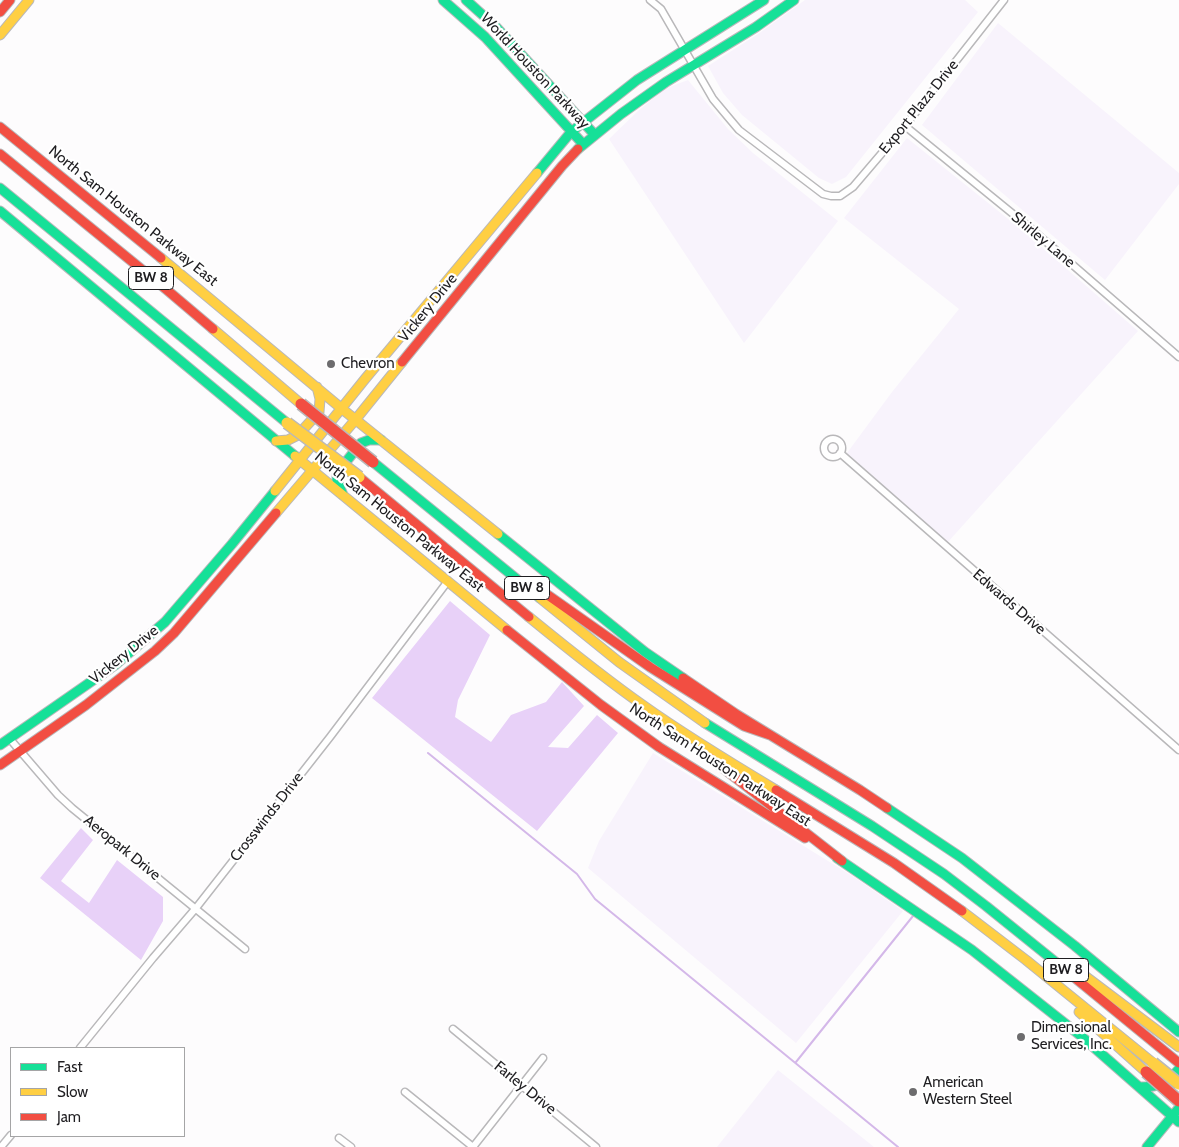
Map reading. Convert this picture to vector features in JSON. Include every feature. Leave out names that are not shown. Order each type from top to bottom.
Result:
[{"type":"main road","points":[[0,12],[10,0]]},
{"type":"main road","points":[[0,35],[29,0]]},
{"type":"main road","name":"World Houston Parkway","points":[[443,0],[505,58],[583,144]]},
{"type":"main road","name":"World Houston Parkway","points":[[466,0],[484,15],[594,134]]},
{"type":"main road","name":"Vickery Drive","points":[[4,741],[114,665],[165,622],[232,544],[341,408],[571,132],[637,80],[764,0]]},
{"type":"main road","name":"Vickery Drive","points":[[0,765],[86,704],[155,651],[174,633],[356,419],[562,166],[583,144],[636,103],[693,65],[756,27],[794,0]]},
{"type":"main road","points":[[505,58],[515,48]]},
{"type":"main road","name":"North Sam Houston Parkway East","points":[[0,127],[181,274],[341,408],[645,652],[736,714],[860,790],[962,858],[1075,946],[1176,1040]]},
{"type":"main road","name":"North Sam Houston Parkway East","points":[[0,154],[167,290],[301,404],[609,654],[676,704],[872,826],[966,890],[1179,1063]]},
{"type":"main road","name":"North Sam Houston Parkway East","points":[[0,188],[287,422],[359,477],[558,641],[646,708],[728,761],[893,862],[944,898],[1037,969],[1150,1068],[1179,1084]]},
{"type":"main road","points":[[523,190],[535,200]]},
{"type":"main road","points":[[0,198],[82,258],[132,299],[164,322]]},
{"type":"main road","name":"North Sam Houston Parkway East","points":[[0,211],[276,441],[601,705],[652,742],[842,861],[972,950],[1177,1115]]},
{"type":"main road","points":[[464,260],[477,271]]},
{"type":"main road","points":[[276,441],[288,440],[298,435],[319,412],[320,399],[317,387]]},
{"type":"main road","points":[[344,496],[337,480],[337,473],[361,443],[369,440],[382,440]]},
{"type":"main road","points":[[232,544],[242,554]]},
{"type":"main road","points":[[472,544],[650,668],[744,726],[770,735]]},
{"type":"main road","points":[[114,665],[122,675]]},
{"type":"main road","points":[[646,708],[842,861]]},
{"type":"main road","points":[[966,890],[1176,1040]]},
{"type":"main road","points":[[1150,1068],[1179,1101]]},
{"type":"main road","points":[[1140,1087],[1152,1088],[1160,1086],[1171,1079],[1179,1069]]},
{"type":"main road","points":[[1147,1147],[1177,1115]]},
{"type":"street","points":[[650,0],[661,9],[693,65]]},
{"type":"street","name":"Export Plaza Drive","points":[[693,65],[713,99],[739,130],[823,194],[840,196],[853,187],[905,126],[1004,0]]},
{"type":"street","name":"Shirley Lane","points":[[905,126],[1029,227],[1179,357]]},
{"type":"street","name":"Edwards Drive","points":[[840,453],[1179,750]]},
{"type":"street","name":"Crosswinds Drive","points":[[81,1047],[156,953],[196,908],[330,737],[448,581]]},
{"type":"street","name":"Aeropark Drive","points":[[4,741],[19,750],[58,795],[246,949]]},
{"type":"street","name":"Farley Drive","points":[[453,1030],[596,1147]]},
{"type":"street","points":[[404,1092],[473,1147],[543,1058]]},
{"type":"street","points":[[1,1147],[10,1136]]},
{"type":"street","points":[[339,1138],[351,1147]]},
{"type":"shaded area","points":[[805,0],[965,0],[978,12],[846,177],[832,184],[819,178],[742,115],[723,93],[708,66],[758,34]]},
{"type":"shaded area","points":[[998,23],[1179,173],[1179,184],[1105,280],[922,125]]},
{"type":"shaded area","points":[[688,80],[728,129],[753,153],[838,221],[744,343],[609,139],[664,89]]},
{"type":"shaded area","points":[[907,138],[1022,230],[1138,331],[947,543],[847,453],[892,392],[959,309],[844,218]]},
{"type":"shaded area","points":[[450,601],[490,635],[458,700],[455,717],[491,742],[511,715],[546,702],[562,682],[584,706],[548,747],[568,748],[597,715],[618,733],[537,831],[372,698]]},
{"type":"shaded area","points":[[653,753],[854,877],[903,911],[796,1043],[588,868],[599,841]]},
{"type":"shaded area","points":[[81,828],[93,840],[61,881],[89,903],[117,860],[163,897],[163,921],[141,960],[40,878]]},
{"type":"shaded area","points":[[778,1070],[874,1147],[717,1147]]},
{"type":"waterway","points":[[428,753],[577,874],[595,899],[898,1147]]},
{"type":"waterway","points":[[796,1062],[913,916]]},
{"type":"traffic: fast","points":[[443,0],[485,37],[583,144]]},
{"type":"traffic: fast","points":[[466,0],[496,27],[594,134]]},
{"type":"traffic: fast","points":[[537,173],[571,132],[637,80],[764,0]]},
{"type":"traffic: fast","points":[[578,149],[621,114],[666,82],[756,27],[794,0]]},
{"type":"traffic: fast","points":[[0,188],[287,423]]},
{"type":"traffic: fast","points":[[0,211],[295,456]]},
{"type":"traffic: fast","points":[[343,495],[337,480],[337,473],[361,443],[369,440],[381,440]]},
{"type":"traffic: fast","points":[[373,462],[540,598]]},
{"type":"traffic: fast","points":[[0,745],[115,665],[165,622],[275,491]]},
{"type":"traffic: fast","points":[[498,534],[645,652],[683,678]]},
{"type":"traffic: fast","points":[[705,723],[872,826],[944,874],[1058,964]]},
{"type":"traffic: fast","points":[[887,808],[962,858],[1075,946],[1179,1032]]},
{"type":"traffic: fast","points":[[837,858],[972,950],[1081,1036],[1179,1122]]},
{"type":"traffic: fast","points":[[1140,1087],[1162,1084],[1179,1069]]},
{"type":"traffic: fast","points":[[1147,1147],[1179,1108]]},
{"type":"traffic: slow","points":[[0,35],[29,0]]},
{"type":"traffic: slow","points":[[275,491],[365,379],[537,173]]},
{"type":"traffic: slow","points":[[161,258],[341,408],[498,534]]},
{"type":"traffic: slow","points":[[213,329],[301,404]]},
{"type":"traffic: slow","points":[[276,513],[402,362]]},
{"type":"traffic: slow","points":[[276,441],[288,440],[298,435],[319,412],[320,399],[317,387]]},
{"type":"traffic: slow","points":[[287,423],[359,477]]},
{"type":"traffic: slow","points":[[295,456],[507,630]]},
{"type":"traffic: slow","points":[[540,598],[619,662],[705,723]]},
{"type":"traffic: slow","points":[[529,617],[600,674],[644,706],[692,739],[776,790]]},
{"type":"traffic: slow","points":[[962,911],[1026,960],[1153,1063]]},
{"type":"traffic: slow","points":[[1073,967],[1179,1047]]},
{"type":"traffic: slow","points":[[1079,1012],[1146,1072]]},
{"type":"traffic: slow","points":[[1153,1063],[1179,1084]]},
{"type":"traffic: jam","points":[[0,12],[10,0]]},
{"type":"traffic: jam","points":[[0,127],[161,258]]},
{"type":"traffic: jam","points":[[402,362],[562,166],[578,149]]},
{"type":"traffic: jam","points":[[0,154],[213,329]]},
{"type":"traffic: jam","points":[[301,404],[373,462]]},
{"type":"traffic: jam","points":[[359,477],[529,617]]},
{"type":"traffic: jam","points":[[0,765],[86,705],[155,651],[174,633],[276,513]]},
{"type":"traffic: jam","points":[[542,591],[650,667],[744,726],[770,735]]},
{"type":"traffic: jam","points":[[507,630],[601,705],[659,747],[805,838]]},
{"type":"traffic: jam","points":[[683,678],[736,714],[887,808]]},
{"type":"traffic: jam","points":[[710,758],[842,861]]},
{"type":"traffic: jam","points":[[776,790],[894,863],[962,911]]},
{"type":"traffic: jam","points":[[1058,964],[1179,1063]]},
{"type":"traffic: jam","points":[[1146,1072],[1179,1101]]},
{"type":"place","name":"Chevron","points":[[331,364]]},
{"type":"place","name":"Dimensional Services, Inc.","points":[[1021,1037]]},
{"type":"place","name":"American Western Steel","points":[[913,1092]]}]
